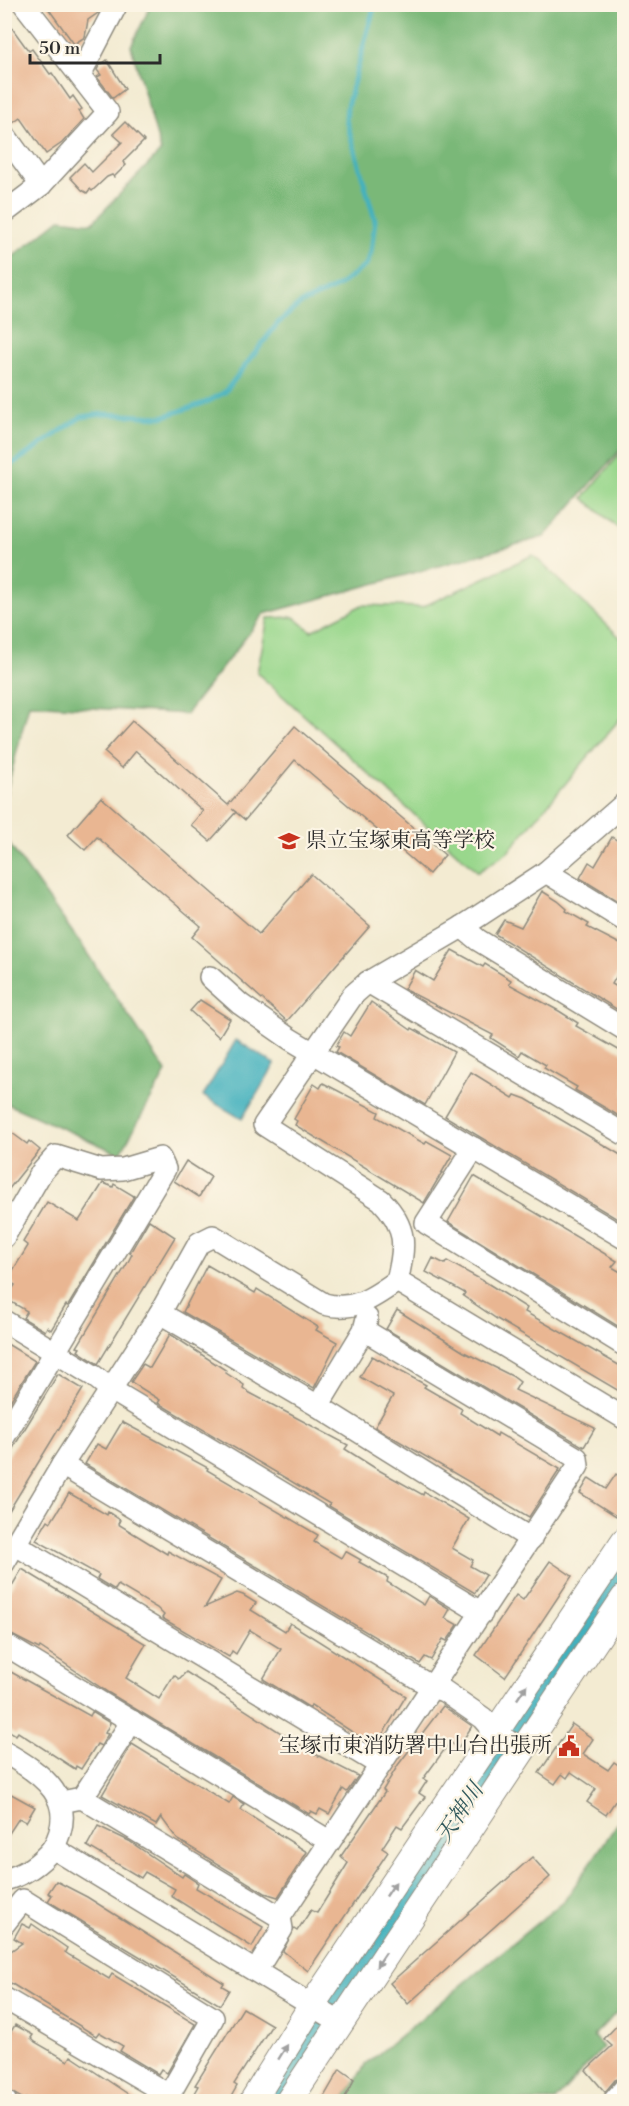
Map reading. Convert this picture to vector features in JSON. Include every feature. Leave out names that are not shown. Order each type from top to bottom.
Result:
[{"type":"street","points":[[4,213],[40,185],[108,112],[24,4]]},
{"type":"street","points":[[80,75],[117,4]]},
{"type":"street","points":[[4,134],[40,185]]},
{"type":"street","points":[[4,1563],[62,1465],[160,1312],[199,1243],[213,1236],[324,1304],[353,1307],[371,1300],[397,1281],[402,1262],[403,1241],[396,1217],[381,1200],[264,1125],[353,995],[368,981],[462,927],[546,872],[622,810]]},
{"type":"street","points":[[546,872],[624,920]]},
{"type":"street","points":[[462,927],[478,940],[624,1029]]},
{"type":"street","points":[[210,977],[240,1004],[313,1052],[624,1238]]},
{"type":"street","points":[[368,981],[624,1134]]},
{"type":"street","points":[[474,1148],[426,1223],[624,1345]]},
{"type":"street","points":[[4,1237],[41,1173],[56,1156],[101,1170],[123,1169],[160,1158],[165,1169],[4,1437]]},
{"type":"street","points":[[397,1281],[624,1418]]},
{"type":"street","points":[[318,1406],[364,1330],[371,1300]]},
{"type":"street","points":[[160,1312],[318,1406],[531,1539]]},
{"type":"street","points":[[4,1321],[94,1376],[110,1389],[482,1613]]},
{"type":"street","points":[[256,1971],[282,1929],[280,1917],[578,1466],[577,1458],[364,1330]]},
{"type":"street","points":[[62,1465],[432,1687],[444,1690],[483,1718],[495,1732],[523,1750]]},
{"type":"street","points":[[288,2102],[339,2022],[523,1750],[590,1618],[624,1541]]},
{"type":"street","points":[[15,1545],[380,1765]]},
{"type":"street","points":[[252,2102],[312,2006],[495,1732],[590,1618],[624,1598]]},
{"type":"street","points":[[4,1644],[329,1841]]},
{"type":"street","points":[[82,1798],[132,1721]]},
{"type":"street","points":[[4,1752],[37,1771],[50,1784],[60,1802],[62,1820],[60,1836],[53,1848],[43,1860],[11,1878],[23,1900],[213,2018],[167,2098],[4,1998]]},
{"type":"street","points":[[60,1802],[82,1798],[280,1917]]},
{"type":"street","points":[[53,1848],[339,2022]]},
{"type":"street","points":[[4,1924],[23,1900]]},
{"type":"street","points":[[613,2102],[624,2089]]},
{"type":"green space","points":[[151,5],[624,5],[624,446],[544,537],[264,614],[186,714],[29,704],[5,797],[5,263],[60,219],[92,223],[161,151],[131,46]]},
{"type":"green space","points":[[624,449],[624,533],[583,498]]},
{"type":"green space","points":[[533,555],[624,641],[624,714],[508,852],[478,872],[257,673],[268,618],[294,617],[311,631],[362,605],[422,607]]},
{"type":"green space","points":[[4,837],[81,944],[166,1072],[120,1154],[5,1103]]},
{"type":"green space","points":[[624,1814],[624,2005],[593,2036],[603,2047],[555,2101],[343,2101],[365,2065],[565,1900]]},
{"type":"water","points":[[236,1040],[275,1064],[242,1119],[203,1096]]},
{"type":"building","points":[[45,4],[102,4],[98,13],[88,20],[85,37],[74,44]]},
{"type":"building","points":[[4,17],[29,51],[32,49],[70,99],[73,96],[82,109],[79,111],[84,119],[62,143],[46,154],[21,118],[14,123],[4,109]]},
{"type":"building","points":[[107,60],[125,89],[113,98],[97,77],[101,75],[97,70],[99,66]]},
{"type":"building","points":[[125,122],[144,141],[123,162],[126,165],[114,177],[112,175],[107,177],[87,193],[70,177],[84,163],[92,172],[122,142],[113,134]]},
{"type":"building","points":[[132,721],[228,805],[295,726],[445,855],[429,874],[295,760],[245,820],[236,812],[210,841],[191,825],[203,811],[136,751],[122,768],[104,752]]},
{"type":"building","points":[[101,797],[259,934],[311,874],[370,926],[287,1021],[192,937],[201,926],[97,837],[85,850],[68,835]]},
{"type":"building","points":[[612,837],[624,845],[624,905],[580,878],[589,862],[595,866]]},
{"type":"building","points":[[542,891],[558,901],[567,909],[566,911],[589,924],[587,927],[624,946],[624,963],[612,984],[624,991],[624,998],[618,1010],[495,934],[504,920],[521,927]]},
{"type":"building","points":[[452,950],[483,967],[485,964],[511,980],[509,984],[559,1011],[578,1023],[576,1026],[624,1053],[624,1119],[575,1090],[577,1087],[544,1068],[546,1065],[522,1051],[519,1056],[491,1038],[493,1035],[404,989],[415,970],[433,981]]},
{"type":"building","points":[[200,1000],[230,1019],[219,1037],[190,1011]]},
{"type":"building","points":[[371,1002],[411,1030],[412,1028],[454,1052],[425,1105],[336,1052],[339,1047],[336,1046],[344,1032],[350,1036]]},
{"type":"building","points":[[471,1072],[513,1098],[515,1095],[526,1099],[624,1157],[624,1223],[445,1116]]},
{"type":"building","points":[[323,1083],[379,1112],[377,1117],[425,1144],[427,1141],[452,1155],[424,1203],[295,1125],[297,1121],[294,1119],[314,1084],[320,1088]]},
{"type":"building","points":[[4,1127],[27,1144],[29,1141],[40,1150],[4,1195]]},
{"type":"building","points":[[186,1161],[211,1177],[199,1197],[174,1181]]},
{"type":"building","points":[[474,1176],[617,1261],[612,1267],[624,1274],[624,1330],[448,1222]]},
{"type":"building","points":[[103,1183],[113,1187],[114,1184],[134,1196],[68,1306],[66,1305],[51,1330],[47,1327],[45,1331],[23,1318],[27,1311],[6,1299],[15,1285],[7,1280],[28,1246],[23,1242],[47,1202],[79,1221]]},
{"type":"building","points":[[149,1220],[175,1237],[98,1364],[78,1351],[80,1348],[77,1347],[127,1264],[132,1254],[130,1253]]},
{"type":"building","points":[[433,1258],[445,1264],[447,1261],[487,1283],[527,1308],[525,1312],[624,1368],[624,1394],[497,1319],[463,1296],[465,1293],[426,1272]]},
{"type":"building","points":[[207,1265],[255,1293],[257,1289],[318,1327],[316,1330],[337,1342],[314,1388],[183,1312]]},
{"type":"building","points":[[397,1310],[464,1352],[512,1376],[520,1382],[515,1390],[595,1428],[584,1447],[386,1329]]},
{"type":"building","points":[[170,1334],[227,1371],[226,1373],[244,1385],[243,1388],[250,1393],[348,1445],[345,1449],[375,1468],[423,1495],[424,1492],[469,1519],[452,1548],[473,1560],[470,1566],[486,1575],[475,1593],[158,1403],[160,1400],[131,1382],[143,1364],[150,1368]]},
{"type":"building","points":[[4,1342],[35,1361],[4,1411]]},
{"type":"building","points":[[372,1356],[426,1385],[424,1387],[462,1409],[460,1413],[497,1436],[498,1433],[560,1469],[529,1517],[375,1427],[393,1396],[360,1377]]},
{"type":"building","points":[[58,1374],[83,1389],[4,1519],[4,1463]]},
{"type":"building","points":[[122,1422],[208,1468],[207,1470],[318,1535],[314,1542],[341,1558],[345,1551],[361,1560],[359,1562],[388,1578],[387,1582],[424,1605],[429,1596],[450,1609],[445,1618],[458,1625],[447,1641],[443,1639],[431,1660],[425,1657],[420,1664],[85,1464],[97,1444],[106,1449]]},
{"type":"building","points":[[616,1474],[624,1480],[624,1502],[616,1516],[580,1493],[589,1478],[606,1489]]},
{"type":"building","points":[[69,1493],[107,1515],[108,1512],[120,1520],[118,1524],[167,1554],[168,1551],[221,1580],[205,1607],[237,1593],[243,1595],[256,1603],[251,1610],[285,1631],[290,1623],[406,1696],[375,1747],[311,1705],[310,1708],[263,1679],[281,1649],[250,1630],[236,1654],[232,1651],[229,1657],[162,1618],[164,1615],[157,1608],[118,1585],[115,1590],[97,1579],[99,1575],[36,1540],[48,1520],[51,1522]]},
{"type":"building","points":[[550,1561],[572,1576],[505,1677],[476,1655],[516,1595],[523,1600]]},
{"type":"building","points":[[22,1569],[146,1644],[126,1678],[159,1699],[174,1675],[179,1679],[186,1672],[309,1751],[358,1776],[347,1792],[343,1789],[329,1814],[320,1809],[317,1814],[311,1811],[309,1814],[109,1693],[40,1647],[39,1649],[4,1631],[4,1599]]},
{"type":"building","points":[[11,1672],[90,1716],[92,1712],[110,1723],[105,1733],[108,1734],[101,1746],[97,1744],[81,1769],[76,1766],[75,1769],[18,1732],[16,1735],[4,1728],[4,1683]]},
{"type":"building","points":[[443,1706],[472,1726],[458,1748],[450,1742],[423,1779],[427,1781],[419,1793],[425,1797],[402,1828],[397,1825],[382,1848],[388,1852],[308,1971],[283,1951],[294,1929],[297,1931],[311,1910],[317,1913],[348,1863],[341,1856],[385,1792],[383,1790],[398,1765]]},
{"type":"building","points":[[572,1724],[593,1739],[583,1754],[608,1770],[614,1762],[624,1769],[624,1788],[606,1815],[587,1802],[596,1789],[571,1772],[567,1778],[562,1774],[555,1784],[539,1773]]},
{"type":"building","points":[[132,1744],[229,1804],[233,1797],[244,1804],[241,1810],[307,1852],[278,1897],[265,1893],[177,1839],[161,1817],[156,1825],[102,1795]]},
{"type":"building","points":[[4,1790],[35,1807],[26,1822],[19,1818],[4,1841]]},
{"type":"building","points":[[98,1826],[129,1841],[182,1877],[184,1874],[198,1883],[196,1888],[263,1927],[252,1947],[171,1896],[175,1889],[145,1872],[141,1878],[87,1846]]},
{"type":"building","points":[[532,1857],[550,1877],[408,2004],[390,1983]]},
{"type":"building","points":[[56,1881],[87,1897],[224,1983],[222,1986],[229,1990],[220,2005],[48,1901],[52,1895],[48,1893]]},
{"type":"building","points":[[22,1924],[30,1928],[32,1924],[67,1948],[65,1952],[69,1955],[109,1979],[112,1974],[195,2024],[167,2073],[161,2069],[158,2074],[120,2051],[123,2046],[99,2032],[96,2036],[4,1979],[4,1956],[22,1943],[14,1938]]},
{"type":"building","points":[[243,2008],[272,2025],[234,2084],[237,2086],[228,2102],[189,2102],[198,2086],[195,2085]]},
{"type":"building","points":[[624,2018],[624,2077],[615,2080],[605,2092],[586,2070],[612,2046],[604,2039]]},
{"type":"building","points":[[15,2025],[33,2035],[31,2038],[35,2042],[68,2061],[71,2056],[140,2102],[32,2102],[4,2088],[4,2043]]},
{"type":"building","points":[[340,2069],[354,2079],[351,2087],[342,2102],[321,2102]]},
{"type":"waterway","points":[[4,470],[81,417],[103,414],[162,417],[207,402],[225,392],[278,323],[300,304],[337,287],[366,265],[371,252],[375,220],[346,120],[347,106],[375,4]]},
{"type":"waterway","name":"天神川","points":[[336,2000],[624,1566]]},
{"type":"waterway","name":"天神川","points":[[272,2102],[317,2027]]},
{"type":"place","name":"県立宝塚東高等学校","points":[[289,841]]},
{"type":"place","name":"宝塚市東消防署中山台出張所","points":[[569,1746]]}]
